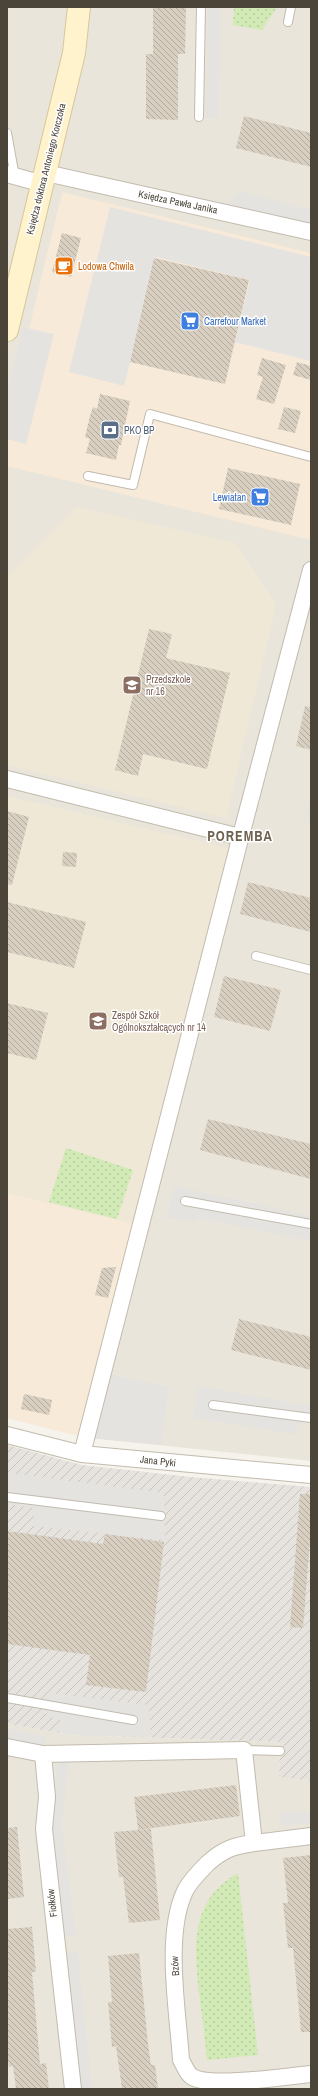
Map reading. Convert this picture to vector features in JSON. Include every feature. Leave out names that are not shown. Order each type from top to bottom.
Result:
[{"type":"street","name":"Księdza doktora Antoniego Korczoka","points":[[7,330],[14,278],[44,178],[74,53],[79,7]]},
{"type":"street","name":"Księdza Pawła Janika","points":[[11,176],[44,178],[311,232]]},
{"type":"street","points":[[82,1454],[240,837],[311,570]]},
{"type":"street","points":[[7,779],[240,837]]},
{"type":"street","name":"Jana Pyki","points":[[7,1435],[82,1454],[311,1475]]},
{"type":"street","points":[[7,1747],[43,1754],[244,1750],[254,1843]]},
{"type":"street","name":"Fiołków","points":[[43,1754],[47,1797],[44,1829],[72,2089]]},
{"type":"street","name":"Bzów","points":[[311,1836],[234,1845],[218,1854],[200,1871],[185,1891],[176,1916],[173,1943],[181,2060],[191,2076],[206,2081],[243,2085],[311,2074]]},
{"type":"lane","points":[[199,118],[201,7]]},
{"type":"lane","points":[[288,22],[291,7]]},
{"type":"lane","points":[[7,133],[11,176]]},
{"type":"lane","points":[[88,476],[132,485],[150,414],[311,457]]},
{"type":"lane","points":[[256,956],[311,970]]},
{"type":"lane","points":[[185,1201],[311,1224]]},
{"type":"lane","points":[[213,1405],[311,1418]]},
{"type":"lane","points":[[7,1497],[161,1516]]},
{"type":"lane","points":[[7,1698],[132,1720]]},
{"type":"lane","points":[[244,1750],[280,1751]]},
{"type":"shaded area","points":[[7,7],[311,7],[311,1461],[90,1438],[8,1194],[7,1197]]},
{"type":"shaded area","points":[[208,7],[221,7],[218,118],[205,118]]},
{"type":"shaded area","points":[[239,191],[311,210],[311,225],[227,204]]},
{"type":"shaded area","points":[[62,192],[311,253],[311,540],[7,466],[7,420]]},
{"type":"shaded area","points":[[110,207],[311,257],[311,361],[235,342],[250,280],[156,257],[124,386],[69,372]]},
{"type":"shaded area","points":[[23,327],[54,334],[26,444],[7,439],[7,393]]},
{"type":"shaded area","name":"Przedszkole nr 16","points":[[76,507],[235,543],[276,605],[226,818],[7,765],[7,576]]},
{"type":"shaded area","points":[[311,795],[311,819],[306,818]]},
{"type":"shaded area","name":"Zespół Szkół Ogólnokształcących nr 14","points":[[7,796],[232,849],[138,1225],[8,1193],[7,1197]]},
{"type":"shaded area","points":[[174,1186],[311,1216],[311,1241],[199,1218],[193,1222],[167,1217]]},
{"type":"shaded area","points":[[8,1193],[138,1225],[82,1437],[7,1418]]},
{"type":"shaded area","points":[[108,1374],[169,1387],[161,1445],[90,1438]]},
{"type":"shaded area","points":[[198,1386],[311,1406],[311,1422],[303,1420],[295,1434],[193,1418]]},
{"type":"shaded area","points":[[7,1445],[82,1465],[191,1477],[311,1487],[311,1781],[279,1777],[280,1742],[73,1735],[7,1724]]},
{"type":"shaded area","points":[[7,1473],[164,1493],[165,1540],[33,1526],[34,1508],[7,1504]]},
{"type":"shaded area","points":[[49,1693],[149,1705],[151,1737],[73,1735],[59,1732],[60,1720],[47,1716]]},
{"type":"shaded area","points":[[7,1724],[73,1735],[280,1742],[279,1777],[311,1781],[311,2089],[7,2089]]},
{"type":"shaded area","points":[[7,1728],[46,1737],[44,1748],[7,1740]]},
{"type":"shaded area","points":[[57,1760],[69,1760],[62,1826],[76,1936],[64,1936],[51,1826]]},
{"type":"shaded area","points":[[311,1811],[311,1823],[281,1826],[280,1813]]},
{"type":"shaded area","points":[[78,1952],[92,2089],[79,2089],[65,1953]]},
{"type":"green space","points":[[234,7],[277,7],[262,30],[233,25]]},
{"type":"green space","points":[[66,1148],[133,1170],[117,1219],[49,1202]]},
{"type":"green space","points":[[238,1873],[258,2055],[207,2060],[197,1975],[196,1941],[203,1910],[211,1897],[222,1884]]},
{"type":"building","points":[[153,7],[186,7],[185,54],[178,54],[178,120],[146,119],[146,54],[153,54]]},
{"type":"building","points":[[244,116],[311,133],[311,167],[236,148]]},
{"type":"building","points":[[62,233],[81,238],[71,277],[52,272]]},
{"type":"building","name":"Carrefour Market","points":[[154,258],[249,280],[225,384],[130,362]]},
{"type":"building","points":[[262,358],[286,365],[274,404],[256,399],[263,377],[257,375]]},
{"type":"building","points":[[297,362],[311,366],[311,380],[293,375]]},
{"type":"building","points":[[100,394],[130,401],[121,445],[119,445],[116,460],[86,453],[90,439],[85,437],[93,407],[97,409]]},
{"type":"building","points":[[284,407],[301,411],[295,433],[278,429]]},
{"type":"building","name":"Lewiatan","points":[[228,468],[300,484],[291,525],[219,509]]},
{"type":"building","points":[[149,629],[172,634],[166,658],[230,673],[207,769],[143,754],[138,776],[115,770]]},
{"type":"building","points":[[305,706],[311,707],[311,750],[296,746]]},
{"type":"building","points":[[7,811],[29,817],[12,885],[7,884]]},
{"type":"building","points":[[63,852],[77,853],[76,867],[62,866]]},
{"type":"building","points":[[248,882],[311,898],[311,932],[240,914]]},
{"type":"building","points":[[7,902],[86,922],[74,968],[7,952]]},
{"type":"building","points":[[224,976],[281,990],[270,1031],[214,1017]]},
{"type":"building","points":[[7,1003],[48,1013],[36,1060],[7,1053]]},
{"type":"building","points":[[208,1119],[311,1144],[311,1179],[200,1150]]},
{"type":"building","points":[[116,1267],[108,1298],[95,1295],[102,1268]]},
{"type":"building","points":[[239,1319],[311,1337],[311,1370],[231,1350]]},
{"type":"building","points":[[24,1394],[52,1400],[49,1415],[21,1409]]},
{"type":"building","points":[[300,1494],[311,1494],[311,1527],[303,1628],[290,1627]]},
{"type":"building","points":[[7,1531],[103,1544],[105,1534],[164,1542],[146,1692],[86,1685],[90,1655],[7,1644]]},
{"type":"building","points":[[236,1785],[240,1816],[138,1830],[134,1797]]},
{"type":"building","points":[[17,1827],[24,1897],[7,1899],[7,1828]]},
{"type":"building","points":[[151,1829],[160,1920],[129,1923],[123,1877],[119,1877],[114,1832]]},
{"type":"building","points":[[311,1855],[311,2032],[301,2032],[293,1948],[288,1948],[283,1903],[288,1903],[283,1858]]},
{"type":"building","points":[[32,1927],[36,1972],[32,1972],[40,2064],[46,2063],[49,2089],[16,2089],[13,2066],[9,2067],[7,2052],[7,1929]]},
{"type":"building","points":[[139,1953],[148,2044],[151,2065],[155,2065],[158,2089],[122,2089],[116,2046],[112,2047],[108,2002],[112,2002],[108,1956]]},
{"type":"place","name":"Lodowa Chwila","points":[[64,266]]},
{"type":"place","name":"Carrefour Market","points":[[190,321]]},
{"type":"place","name":"PKO BP","points":[[110,430]]},
{"type":"place","name":"Lewiatan","points":[[260,497]]},
{"type":"place","name":"Przedszkole nr 16","points":[[132,685]]},
{"type":"place","name":"Zespół Szkół Ogólnokształcących nr 14","points":[[98,1021]]},
{"type":"district","name":"POREMBA","points":[[240,836]]}]
